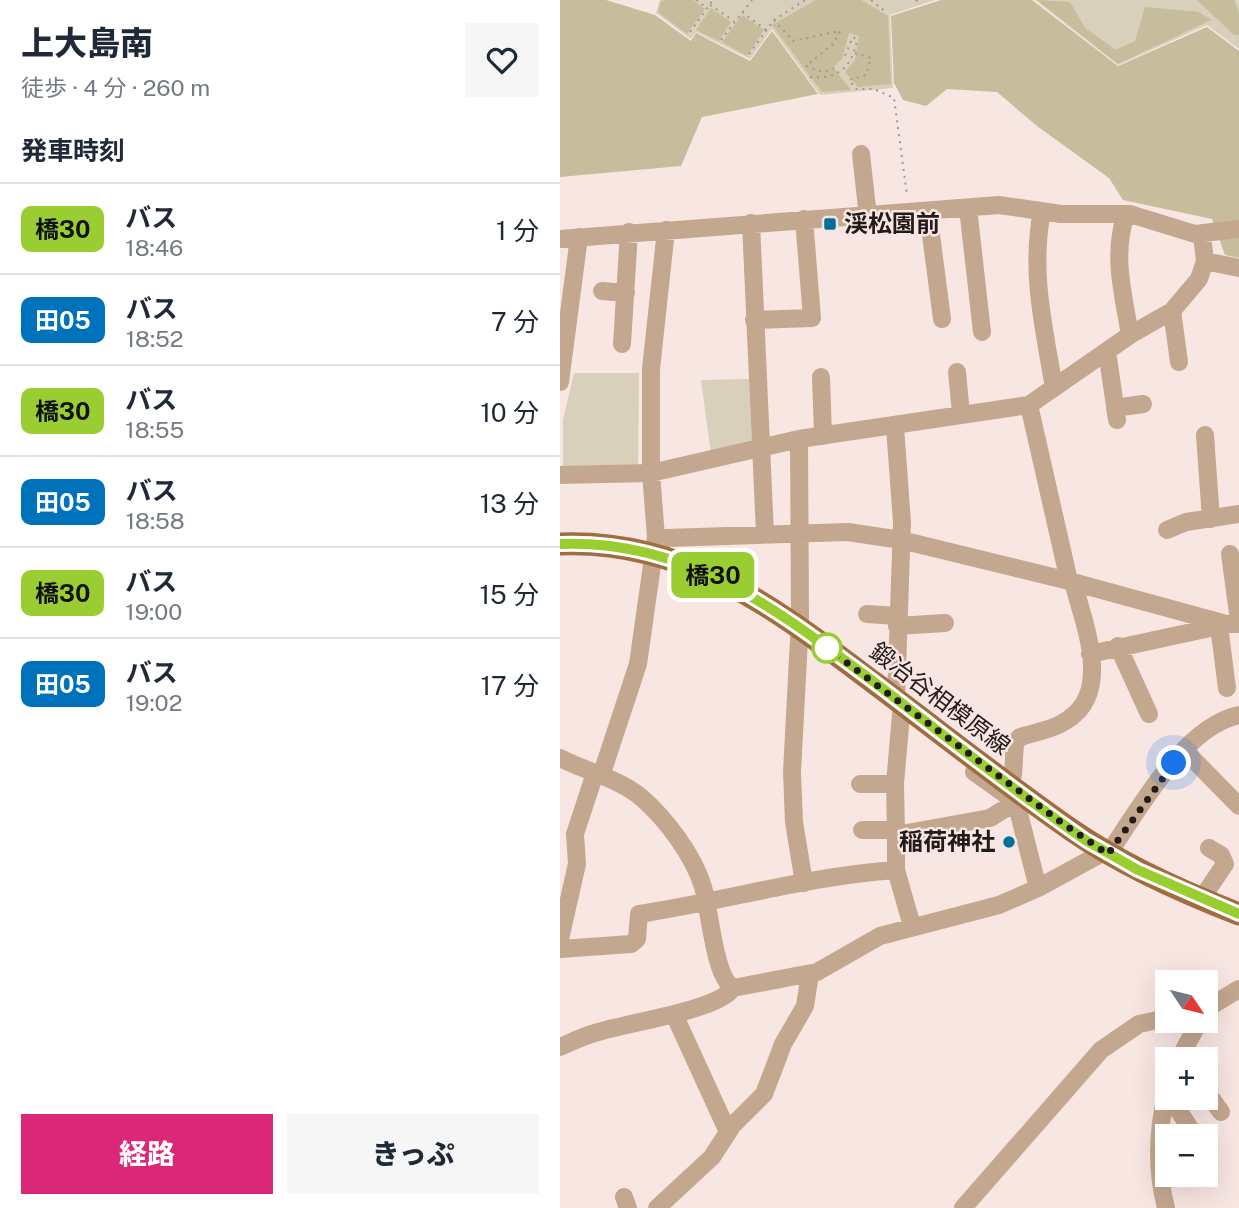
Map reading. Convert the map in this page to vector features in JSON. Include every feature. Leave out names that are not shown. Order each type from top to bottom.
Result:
[{"type":"main road","name":"鍛冶谷相模原線","points":[[560,544],[651,553],[714,575],[748,592],[800,627],[1106,853],[1239,914]]},
{"type":"street","points":[[861,154],[868,217]]},
{"type":"street","points":[[560,239],[999,205],[1042,211],[1128,214],[1198,235],[1239,229]]},
{"type":"street","points":[[968,208],[979,252],[986,313],[982,332]]},
{"type":"street","points":[[1042,211],[1035,246],[1037,286],[1054,388]]},
{"type":"street","points":[[929,212],[942,319]]},
{"type":"street","points":[[1128,214],[1118,246],[1118,267],[1130,335]]},
{"type":"street","points":[[754,320],[812,318],[804,219]]},
{"type":"street","points":[[751,223],[765,534]]},
{"type":"street","points":[[560,939],[564,900],[577,864],[575,834],[638,664],[651,553],[656,537],[651,472],[651,369],[666,230]]},
{"type":"street","points":[[622,344],[629,298],[629,232]]},
{"type":"street","points":[[560,475],[651,472],[799,439],[895,427],[961,414],[1029,405],[1130,335],[1172,311],[1199,279],[1205,261],[1198,235]]},
{"type":"street","points":[[560,382],[579,237]]},
{"type":"street","points":[[1205,261],[1239,268]]},
{"type":"street","points":[[602,291],[629,298]]},
{"type":"street","points":[[1172,311],[1179,362]]},
{"type":"street","points":[[1107,351],[1116,414],[1143,404]]},
{"type":"street","points":[[957,372],[961,414]]},
{"type":"street","points":[[821,377],[824,436]]},
{"type":"street","points":[[1013,775],[1015,743],[1020,737],[1069,719],[1086,701],[1090,690],[1090,654],[1042,474],[1029,405]]},
{"type":"street","points":[[895,427],[902,522],[897,621],[899,701],[895,784],[896,870],[912,926]]},
{"type":"street","points":[[1205,435],[1210,519]]},
{"type":"street","points":[[799,439],[802,532],[792,772],[794,822],[804,883]]},
{"type":"street","points":[[1172,523],[1210,519],[1239,512],[1238,499]]},
{"type":"street","points":[[651,553],[667,538],[848,532],[901,540],[1071,581],[1231,624]]},
{"type":"street","points":[[1227,688],[1231,624],[1230,554]]},
{"type":"street","points":[[867,614],[897,621],[945,622]]},
{"type":"street","points":[[1090,654],[1231,624]]},
{"type":"street","points":[[1118,646],[1143,707]]},
{"type":"street","points":[[560,1047],[596,1032],[674,1014],[727,995],[733,988],[810,974],[880,936],[999,905],[1038,888],[1106,853],[1184,750],[1201,733],[1239,715]]},
{"type":"street","points":[[947,738],[942,747],[1016,802],[1038,888]]},
{"type":"street","points":[[1184,750],[1236,798]]},
{"type":"street","points":[[560,758],[624,785],[655,811],[690,859],[703,885],[723,977],[733,988]]},
{"type":"street","points":[[860,784],[895,784]]},
{"type":"street","points":[[862,830],[948,833],[990,818],[1016,802]]},
{"type":"street","points":[[1202,898],[1229,868],[1221,855],[1209,848]]},
{"type":"street","points":[[560,949],[631,944],[637,939],[639,914],[706,904],[844,874],[896,870]]},
{"type":"street","points":[[657,1208],[712,1157],[728,1132],[764,1094],[783,1044],[805,1006],[810,974]]},
{"type":"street","points":[[1218,1002],[1239,989]]},
{"type":"street","points":[[674,1014],[728,1132]]},
{"type":"street","points":[[963,1208],[1101,1050],[1139,1024],[1155,1021]]},
{"type":"street","points":[[1218,1108],[1221,1112]]},
{"type":"street","points":[[1163,1110],[1158,1156],[1166,1208]]},
{"type":"path","points":[[696,0],[707,8]]},
{"type":"path","points":[[690,32],[713,0]]},
{"type":"path","points":[[721,40],[752,0]]},
{"type":"path","points":[[749,54],[774,20],[805,0]]},
{"type":"path","points":[[871,0],[887,13]]},
{"type":"path","points":[[916,0],[919,3]]},
{"type":"path","points":[[709,4],[734,21]]},
{"type":"path","points":[[741,12],[766,30]]},
{"type":"path","points":[[774,20],[793,41],[840,31],[833,44],[806,66],[823,72],[834,68]]},
{"type":"path","points":[[810,77],[831,77],[843,69],[855,53],[857,40],[853,37],[843,60]]},
{"type":"path","points":[[855,53],[872,58],[866,75],[849,80],[856,89],[874,89],[894,98],[909,214]]},
{"type":"shaded area","points":[[560,0],[606,0],[655,15],[691,41],[696,33],[750,61],[772,31],[818,94],[702,117],[681,166],[560,177]]},
{"type":"shaded area","points":[[660,0],[935,0],[890,15],[893,88],[820,95],[772,29],[750,59],[696,32],[691,39],[656,13]]},
{"type":"shaded area","points":[[693,0],[705,9],[687,34],[658,12],[661,1]]},
{"type":"shaded area","points":[[816,0],[861,0],[888,16],[891,84],[858,87],[845,72],[855,60],[859,36],[849,33],[842,59],[833,67],[851,90],[822,92],[772,25]]},
{"type":"shaded area","points":[[941,0],[1032,0],[1118,66],[1207,27],[1239,51],[1239,258],[1225,255],[1212,219],[1123,200],[1109,178],[1037,126],[997,92],[947,89],[926,106],[903,100],[894,83],[891,16]]},
{"type":"shaded area","points":[[1035,0],[1239,0],[1239,49],[1207,25],[1118,65]]},
{"type":"shaded area","points":[[1037,0],[1070,2],[1085,28],[1116,50],[1135,41],[1145,7],[1199,12],[1211,20],[1118,64]]},
{"type":"shaded area","points":[[1197,0],[1234,0],[1239,13],[1239,35],[1234,35]]},
{"type":"shaded area","points":[[711,8],[731,22],[719,41],[696,30]]},
{"type":"shaded area","points":[[742,15],[764,30],[747,56],[722,42]]},
{"type":"shaded area","points":[[574,373],[639,373],[638,466],[563,468],[563,420]]},
{"type":"shaded area","points":[[749,379],[752,444],[711,454],[701,380]]},
{"type":"bus line","name":"橋30","points":[[560,544],[651,553],[714,575],[748,592],[800,627],[1087,841],[1138,870],[1239,914]]},
{"type":"place","name":"渓松園前","points":[[830,224]]},
{"type":"place","name":"稲荷神社","points":[[1009,842]]},
{"type":"route","points":[[827,648],[1062,823],[1108,854],[1174,763]]}]
